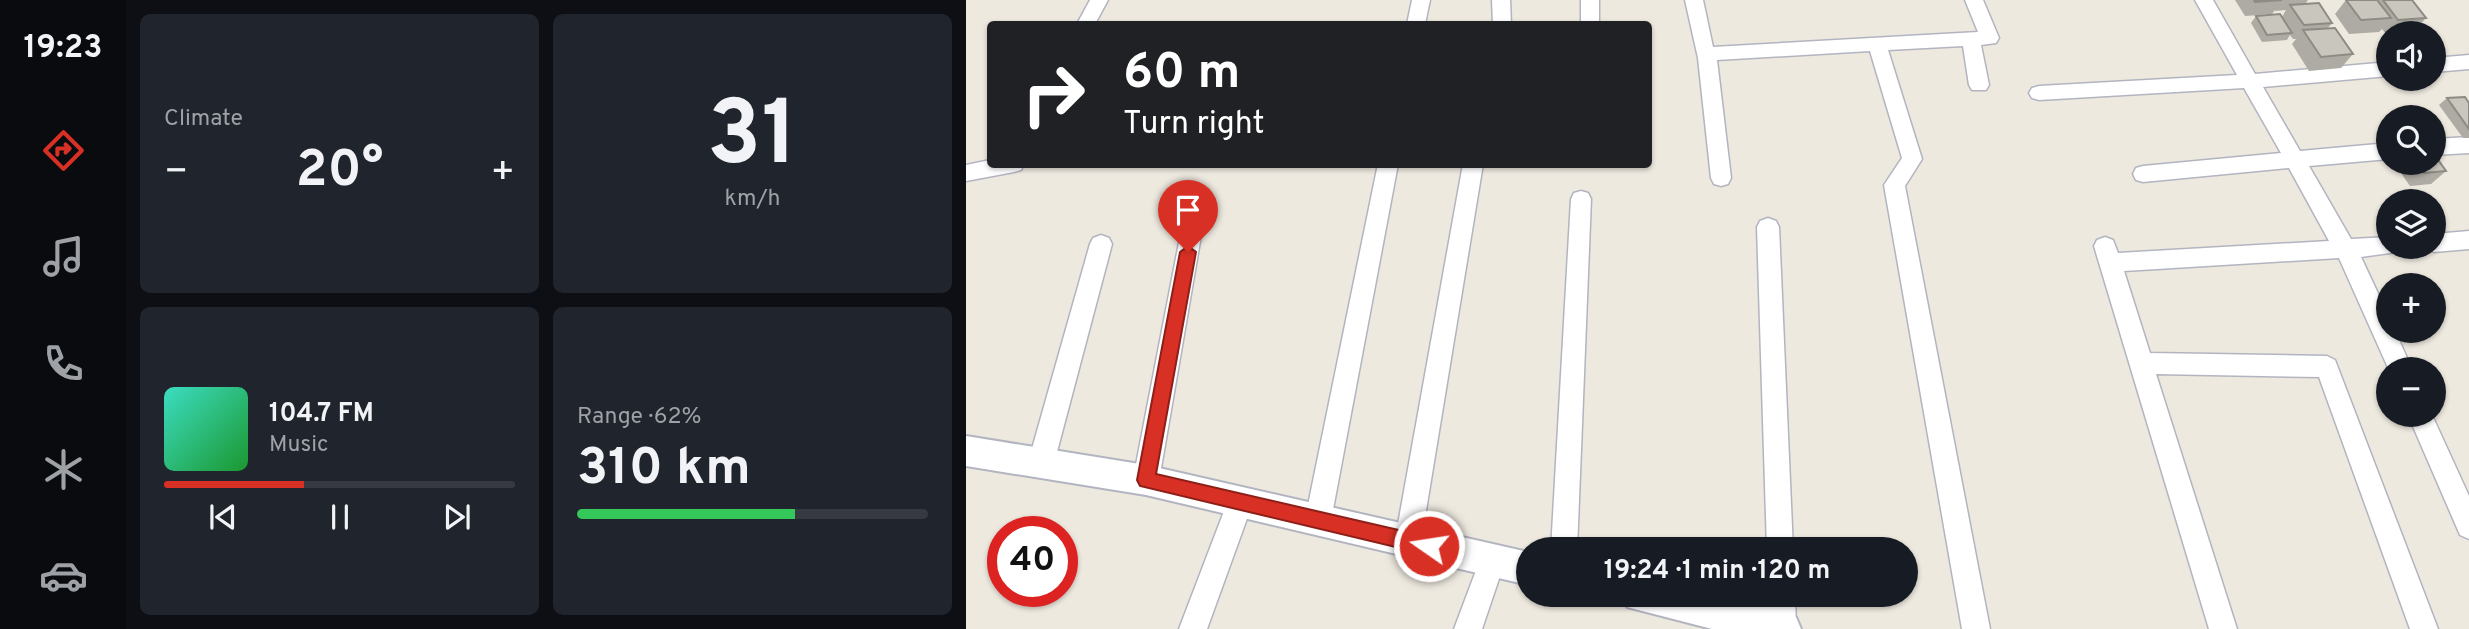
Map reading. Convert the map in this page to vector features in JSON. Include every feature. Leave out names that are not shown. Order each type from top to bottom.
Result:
[{"type":"street","points":[[1088,21],[1099,0]]},
{"type":"street","points":[[1417,21],[1421,0]]},
{"type":"street","points":[[1502,0],[1502,21]]},
{"type":"street","points":[[1590,0],[1590,21]]},
{"type":"street","points":[[1694,0],[1707,54],[1721,177]]},
{"type":"street","points":[[1707,54],[1990,38],[1975,0]]},
{"type":"street","points":[[2204,0],[2346,249],[2395,357]]},
{"type":"street","points":[[1971,39],[1979,85]]},
{"type":"street","points":[[1877,44],[1912,159],[1894,185],[1976,629]]},
{"type":"street","points":[[2446,64],[2469,62]]},
{"type":"street","points":[[2039,93],[2250,81],[2376,70]]},
{"type":"street","points":[[2446,146],[2469,145]]},
{"type":"street","points":[[2143,174],[2376,152]]},
{"type":"street","points":[[966,173],[993,168]]},
{"type":"street","points":[[1318,520],[1387,168]]},
{"type":"street","points":[[1408,541],[1472,168]]},
{"type":"street","points":[[1565,537],[1581,199]]},
{"type":"street","points":[[1146,480],[1198,201]]},
{"type":"street","points":[[1768,227],[1780,537]]},
{"type":"street","points":[[2446,242],[2469,240]]},
{"type":"street","points":[[1041,463],[1101,244]]},
{"type":"street","points":[[2224,629],[2108,255],[2376,247]]},
{"type":"street","points":[[2141,363],[2327,367],[2424,629]]},
{"type":"street","points":[[2425,427],[2469,526]]},
{"type":"street","points":[[966,451],[1146,480],[1516,566]]},
{"type":"street","points":[[1193,629],[1240,502]]},
{"type":"street","points":[[1468,629],[1492,561]]},
{"type":"street","points":[[1690,607],[1783,629],[1782,607]]},
{"type":"building","points":[[2346,0],[2377,0],[2391,18],[2361,20]]},
{"type":"building","points":[[2383,0],[2412,0],[2426,18],[2398,20]]},
{"type":"building","points":[[2319,3],[2332,23],[2304,25],[2290,5]]},
{"type":"building","points":[[2280,14],[2292,33],[2267,35],[2256,16]]},
{"type":"building","points":[[2335,28],[2353,54],[2321,57],[2303,30]]},
{"type":"building","points":[[2465,97],[2469,103],[2469,129],[2447,98]]},
{"type":"route","points":[[1188,252],[1146,480],[1429,546]]}]
